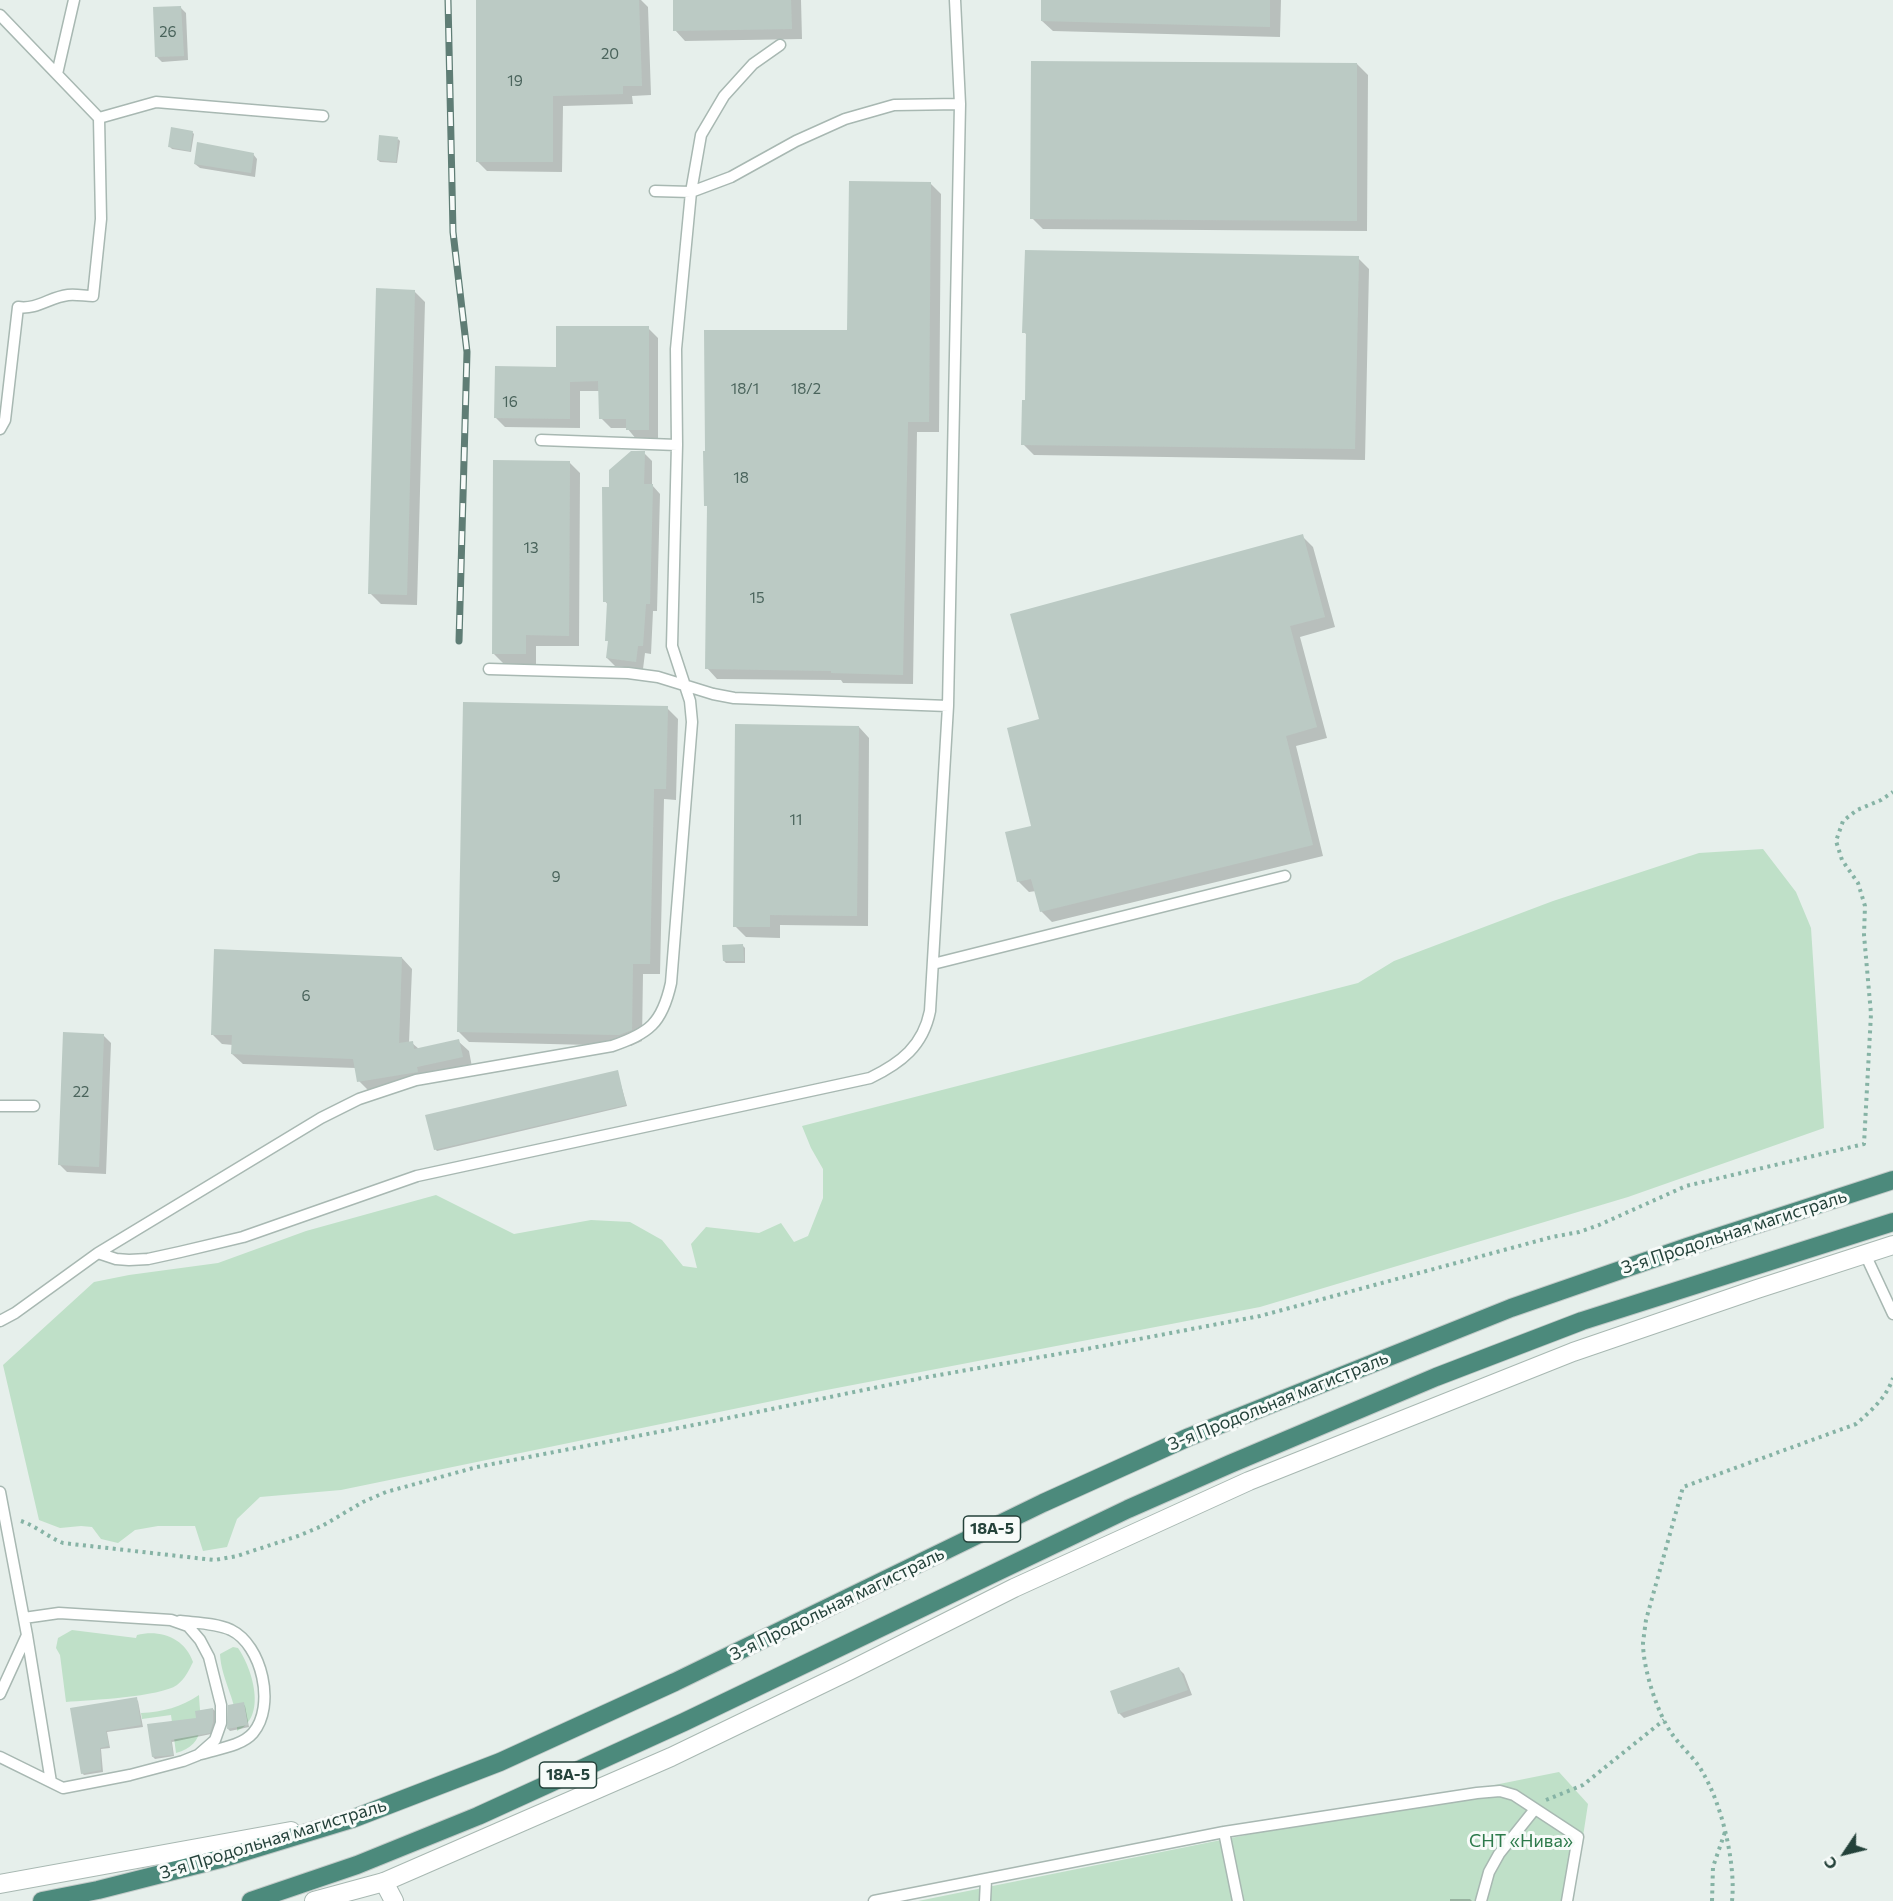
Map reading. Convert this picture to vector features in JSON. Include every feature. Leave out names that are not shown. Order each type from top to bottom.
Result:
[{"type":"highway","name":"3-я Продольная магистраль","points":[[42,1901],[99,1890],[224,1858],[352,1819],[510,1757],[696,1672],[1043,1503],[1200,1432],[1510,1308],[1893,1180]]},
{"type":"highway","name":"3-я Продольная магистраль","points":[[251,1901],[349,1869],[478,1816],[684,1722],[1128,1509],[1436,1377],[1582,1321],[1893,1222]]},
{"type":"street","points":[[314,1901],[384,1882],[671,1757],[1014,1588],[1249,1481],[1573,1352],[1893,1245]]},
{"type":"street","points":[[0,1884],[352,1819]]},
{"type":"street","points":[[384,1882],[394,1901]]},
{"type":"lane","points":[[57,74],[74,0]]},
{"type":"lane","points":[[98,1253],[116,1259],[148,1259],[243,1237],[417,1176],[870,1078],[889,1069],[913,1049],[927,1028],[930,1011],[948,706],[960,104],[955,0]]},
{"type":"lane","points":[[0,15],[99,118],[100,219],[93,296],[68,295],[28,309],[18,307],[5,420],[0,429]]},
{"type":"lane","points":[[0,1321],[15,1313],[98,1253],[321,1118],[359,1099],[416,1080],[612,1046],[639,1036],[657,1020],[666,1002],[670,983],[691,734],[690,700],[683,685],[672,646],[677,445],[676,349],[692,192],[701,135],[724,96],[753,64],[780,45]]},
{"type":"lane","points":[[99,118],[156,102],[323,116]]},
{"type":"lane","points":[[655,191],[692,192],[730,177],[796,141],[845,119],[894,105],[960,104]]},
{"type":"lane","points":[[541,440],[677,445]]},
{"type":"lane","points":[[489,669],[658,676],[712,694],[734,698],[948,706]]},
{"type":"lane","points":[[933,964],[1285,876]]},
{"type":"lane","points":[[0,1106],[34,1106]]},
{"type":"lane","points":[[1865,1254],[1893,1314]]},
{"type":"lane","points":[[0,1492],[27,1635],[51,1782]]},
{"type":"lane","points":[[0,1757],[63,1788],[141,1772],[234,1744],[253,1734],[263,1713],[264,1688],[257,1659],[247,1645],[232,1631],[208,1624],[171,1620],[59,1613],[24,1618]]},
{"type":"lane","points":[[171,1620],[188,1626],[200,1640],[209,1657],[221,1705],[222,1723],[215,1740],[198,1755]]},
{"type":"lane","points":[[0,1694],[27,1635]]},
{"type":"lane","points":[[874,1901],[1224,1832],[1500,1791],[1514,1795],[1578,1837],[1567,1901]]},
{"type":"lane","points":[[1481,1901],[1489,1872],[1499,1854],[1535,1809]]},
{"type":"lane","points":[[1224,1832],[1238,1901]]},
{"type":"lane","points":[[0,1874],[8,1877],[35,1877]]},
{"type":"lane","points":[[985,1901],[986,1880]]},
{"type":"path","points":[[5,1518],[30,1524],[50,1538],[63,1543],[215,1560],[237,1556],[322,1526],[363,1502],[386,1492],[477,1467],[922,1378],[1260,1316],[1552,1237],[1580,1232],[1686,1186],[1864,1144],[1871,1014],[1864,935],[1865,906],[1858,883],[1842,860],[1836,841],[1844,821],[1857,810],[1893,792]]},
{"type":"path","points":[[1732,1901],[1731,1860],[1725,1831],[1703,1773],[1672,1734],[1664,1720],[1645,1658],[1643,1642],[1646,1620],[1683,1487],[1856,1424],[1889,1390],[1893,1378]]},
{"type":"path","points":[[1535,1809],[1542,1801],[1583,1785],[1664,1720]]},
{"type":"path","points":[[1712,1901],[1713,1868],[1725,1831]]},
{"type":"green space","points":[[1763,849],[1796,892],[1811,928],[1824,1128],[1628,1197],[1260,1307],[816,1392],[341,1490],[260,1497],[237,1519],[227,1547],[203,1551],[195,1526],[158,1526],[135,1530],[118,1543],[101,1539],[92,1527],[60,1528],[39,1520],[3,1365],[94,1282],[218,1263],[306,1231],[436,1195],[514,1234],[591,1220],[630,1222],[662,1240],[683,1266],[697,1268],[691,1244],[706,1227],[759,1233],[781,1223],[794,1242],[808,1236],[823,1198],[823,1169],[802,1126],[1358,983],[1394,961],[1553,901],[1699,853]]},
{"type":"green space","points":[[72,1630],[136,1638],[137,1635],[146,1633],[171,1637],[184,1647],[193,1662],[182,1680],[168,1689],[124,1697],[66,1702],[60,1655],[56,1648],[58,1638]]},
{"type":"green space","points":[[233,1647],[238,1648],[248,1667],[255,1704],[247,1724],[237,1731],[235,1711],[223,1673],[220,1654]]},
{"type":"green space","points":[[199,1695],[201,1722],[198,1738],[186,1749],[176,1753],[171,1715],[142,1719],[141,1713],[172,1708]]},
{"type":"green space","name":"СНТ «Нива»","points":[[1559,1772],[1588,1804],[1573,1901],[918,1901]]},
{"type":"building","points":[[476,0],[639,0],[642,86],[623,86],[623,94],[553,96],[553,162],[476,162]]},
{"type":"building","points":[[673,0],[791,0],[792,29],[673,31]]},
{"type":"building","points":[[1041,0],[1270,0],[1270,27],[1041,21]]},
{"type":"building","points":[[181,6],[184,56],[155,57],[153,7]]},
{"type":"building","points":[[1031,61],[1357,63],[1357,221],[1030,219]]},
{"type":"building","points":[[171,127],[193,131],[190,151],[168,147]]},
{"type":"building","points":[[379,135],[398,137],[396,162],[377,160]]},
{"type":"building","points":[[197,142],[254,153],[251,173],[194,164]]},
{"type":"building","points":[[849,181],[931,182],[929,422],[908,422],[903,675],[831,673],[831,671],[705,669],[707,506],[704,506],[703,451],[705,451],[704,330],[847,330]]},
{"type":"building","points":[[1025,250],[1359,256],[1355,449],[1021,445],[1022,400],[1025,400],[1026,333],[1022,333]]},
{"type":"building","points":[[376,288],[415,290],[407,595],[368,594]]},
{"type":"building","points":[[556,326],[649,326],[649,430],[626,430],[626,419],[599,419],[598,381],[570,382],[570,419],[494,418],[495,366],[556,367]]},
{"type":"building","points":[[631,451],[645,451],[644,484],[653,484],[650,604],[646,604],[643,646],[638,646],[636,662],[606,658],[607,602],[603,602],[602,487],[609,487],[609,470]]},
{"type":"building","points":[[493,460],[570,461],[569,636],[526,635],[526,654],[492,654]]},
{"type":"building","points":[[1303,534],[1325,617],[1290,626],[1317,727],[1286,736],[1313,845],[1040,912],[1031,879],[1017,882],[1005,832],[1031,826],[1007,728],[1039,719],[1010,614]]},
{"type":"building","points":[[463,702],[668,706],[666,789],[654,789],[650,964],[633,964],[632,1030],[619,1035],[457,1032]]},
{"type":"building","points":[[735,724],[859,726],[857,916],[770,915],[770,927],[733,927]]},
{"type":"building","points":[[743,944],[744,961],[723,961],[722,945]]},
{"type":"building","points":[[214,949],[402,957],[399,1043],[413,1041],[414,1049],[459,1039],[463,1057],[417,1067],[418,1072],[357,1082],[353,1059],[231,1054],[232,1035],[211,1035]]},
{"type":"building","points":[[63,1032],[104,1034],[99,1167],[58,1165]]},
{"type":"building","points":[[618,1070],[626,1105],[434,1150],[425,1115]]},
{"type":"building","points":[[1179,1667],[1188,1690],[1118,1714],[1110,1691]]},
{"type":"building","points":[[137,1697],[141,1725],[106,1731],[109,1746],[100,1748],[101,1770],[81,1774],[70,1708]]},
{"type":"building","points":[[244,1702],[248,1725],[227,1729],[228,1705]]},
{"type":"building","points":[[213,1708],[210,1733],[171,1740],[173,1755],[152,1757],[147,1724],[196,1718],[195,1711]]},
{"type":"railway","points":[[448,0],[453,232],[467,352],[459,641]]}]
